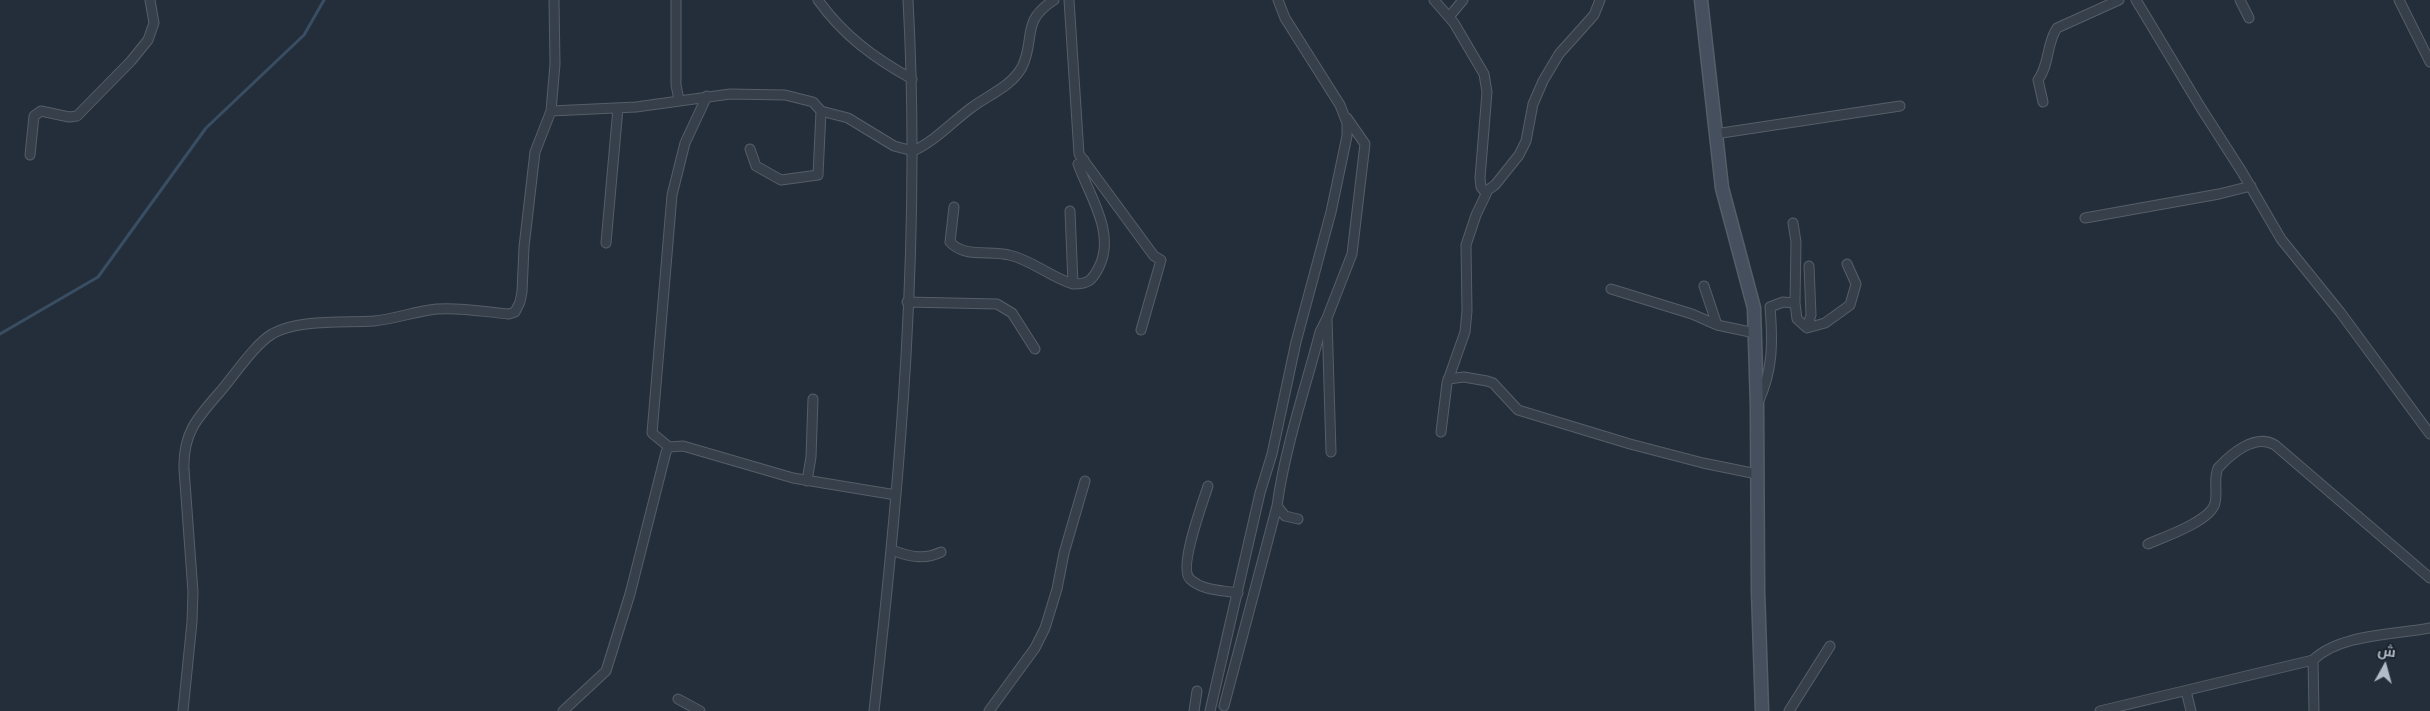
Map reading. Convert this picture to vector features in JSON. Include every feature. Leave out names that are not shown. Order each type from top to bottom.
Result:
[{"type":"street","points":[[30,155],[34,116],[37,112],[41,111],[69,117],[80,114],[95,96],[140,51],[153,31],[154,23],[150,0]]},
{"type":"street","points":[[183,711],[192,622],[193,592],[183,452],[186,439],[199,416],[265,340],[282,330],[326,323],[375,321],[436,309],[509,314],[515,312],[521,297],[536,152],[551,111],[554,64],[554,0]]},
{"type":"street","points":[[676,0],[676,85],[679,100]]},
{"type":"street","points":[[818,0],[838,25],[858,45],[874,57],[912,79]]},
{"type":"street","points":[[874,711],[892,550],[904,390],[913,152],[908,0]]},
{"type":"street","points":[[1069,0],[1079,154],[1154,256],[1161,260],[1142,330]]},
{"type":"street","points":[[1224,706],[1277,506],[1280,480],[1320,332],[1352,254],[1365,144],[1345,116],[1332,90],[1285,18],[1278,0]]},
{"type":"street","points":[[1434,0],[1449,17],[1471,49],[1486,80],[1487,92],[1480,178],[1482,190],[1487,192]]},
{"type":"street","points":[[1449,17],[1463,0]]},
{"type":"street","points":[[1441,432],[1448,379],[1465,332],[1467,310],[1466,245],[1476,215],[1487,192],[1519,155],[1526,141],[1533,104],[1543,81],[1559,54],[1594,15],[1600,0]]},
{"type":"street","points":[[1701,0],[1722,188],[1754,308],[1757,406],[1758,591],[1762,711]]},
{"type":"street","points":[[2136,0],[2143,15],[2251,186],[2281,239],[2340,312],[2430,434]]},
{"type":"street","points":[[2240,0],[2249,18]]},
{"type":"street","points":[[2399,0],[2430,62]]},
{"type":"street","points":[[2043,102],[2038,80],[2046,67],[2051,37],[2057,28],[2115,1]]},
{"type":"street","points":[[551,111],[618,108],[707,96],[785,95],[813,102],[821,111],[848,118],[902,150],[913,152],[927,144],[972,107],[1011,80],[1022,67],[1032,22],[1047,2]]},
{"type":"street","points":[[707,96],[685,143],[672,195],[652,433],[669,447],[683,446],[807,480],[896,495]]},
{"type":"street","points":[[1715,134],[1900,106]]},
{"type":"street","points":[[606,243],[618,108]]},
{"type":"street","points":[[750,149],[756,166],[781,180],[818,175],[821,111]]},
{"type":"street","points":[[1210,711],[1296,342],[1344,158],[1348,128],[1345,116]]},
{"type":"street","points":[[954,207],[950,242],[956,249],[966,252],[982,251],[1022,258],[1059,280],[1072,284],[1086,284],[1092,280],[1100,264],[1104,242],[1103,229],[1097,207],[1078,164],[1084,160]]},
{"type":"street","points":[[2085,218],[2219,194],[2251,186]]},
{"type":"street","points":[[1070,210],[1072,284]]},
{"type":"street","points":[[1793,222],[1796,242],[1795,303],[1797,319],[1807,328]]},
{"type":"street","points":[[1807,328],[1825,323],[1850,305],[1856,284],[1846,264]]},
{"type":"street","points":[[1807,328],[1811,315],[1809,266]]},
{"type":"street","points":[[1704,286],[1717,325]]},
{"type":"street","points":[[1611,289],[1692,314],[1717,325],[1755,333]]},
{"type":"street","points":[[907,302],[997,304],[1012,312],[1035,348]]},
{"type":"street","points":[[1757,406],[1766,384],[1773,347],[1770,307],[1784,302],[1795,303]]},
{"type":"street","points":[[1327,318],[1331,452]]},
{"type":"street","points":[[1448,379],[1464,377],[1494,383],[1518,410],[1630,444],[1703,463],[1757,474]]},
{"type":"street","points":[[807,480],[811,457],[813,399]]},
{"type":"street","points":[[2148,544],[2208,514],[2215,501],[2214,482],[2218,468],[2253,443],[2266,440],[2275,445],[2336,500],[2396,547],[2430,578]]},
{"type":"street","points":[[563,711],[606,671],[630,594],[666,452],[669,447]]},
{"type":"street","points":[[990,711],[1035,648],[1044,628],[1058,589],[1064,553],[1085,481]]},
{"type":"street","points":[[1208,486],[1192,538],[1185,572],[1188,578],[1210,590],[1238,593]]},
{"type":"street","points":[[1277,506],[1285,516],[1298,519]]},
{"type":"street","points":[[892,550],[912,556],[931,557],[941,552]]},
{"type":"street","points":[[2100,711],[2313,660],[2322,651],[2334,645],[2430,628]]},
{"type":"street","points":[[1789,711],[1830,646]]},
{"type":"street","points":[[2313,660],[2314,711]]},
{"type":"street","points":[[1194,711],[1197,691]]},
{"type":"street","points":[[2186,691],[2190,711]]},
{"type":"street","points":[[678,699],[700,711]]},
{"type":"waterway","points":[[0,334],[98,277],[206,128],[304,35],[324,0]]}]
